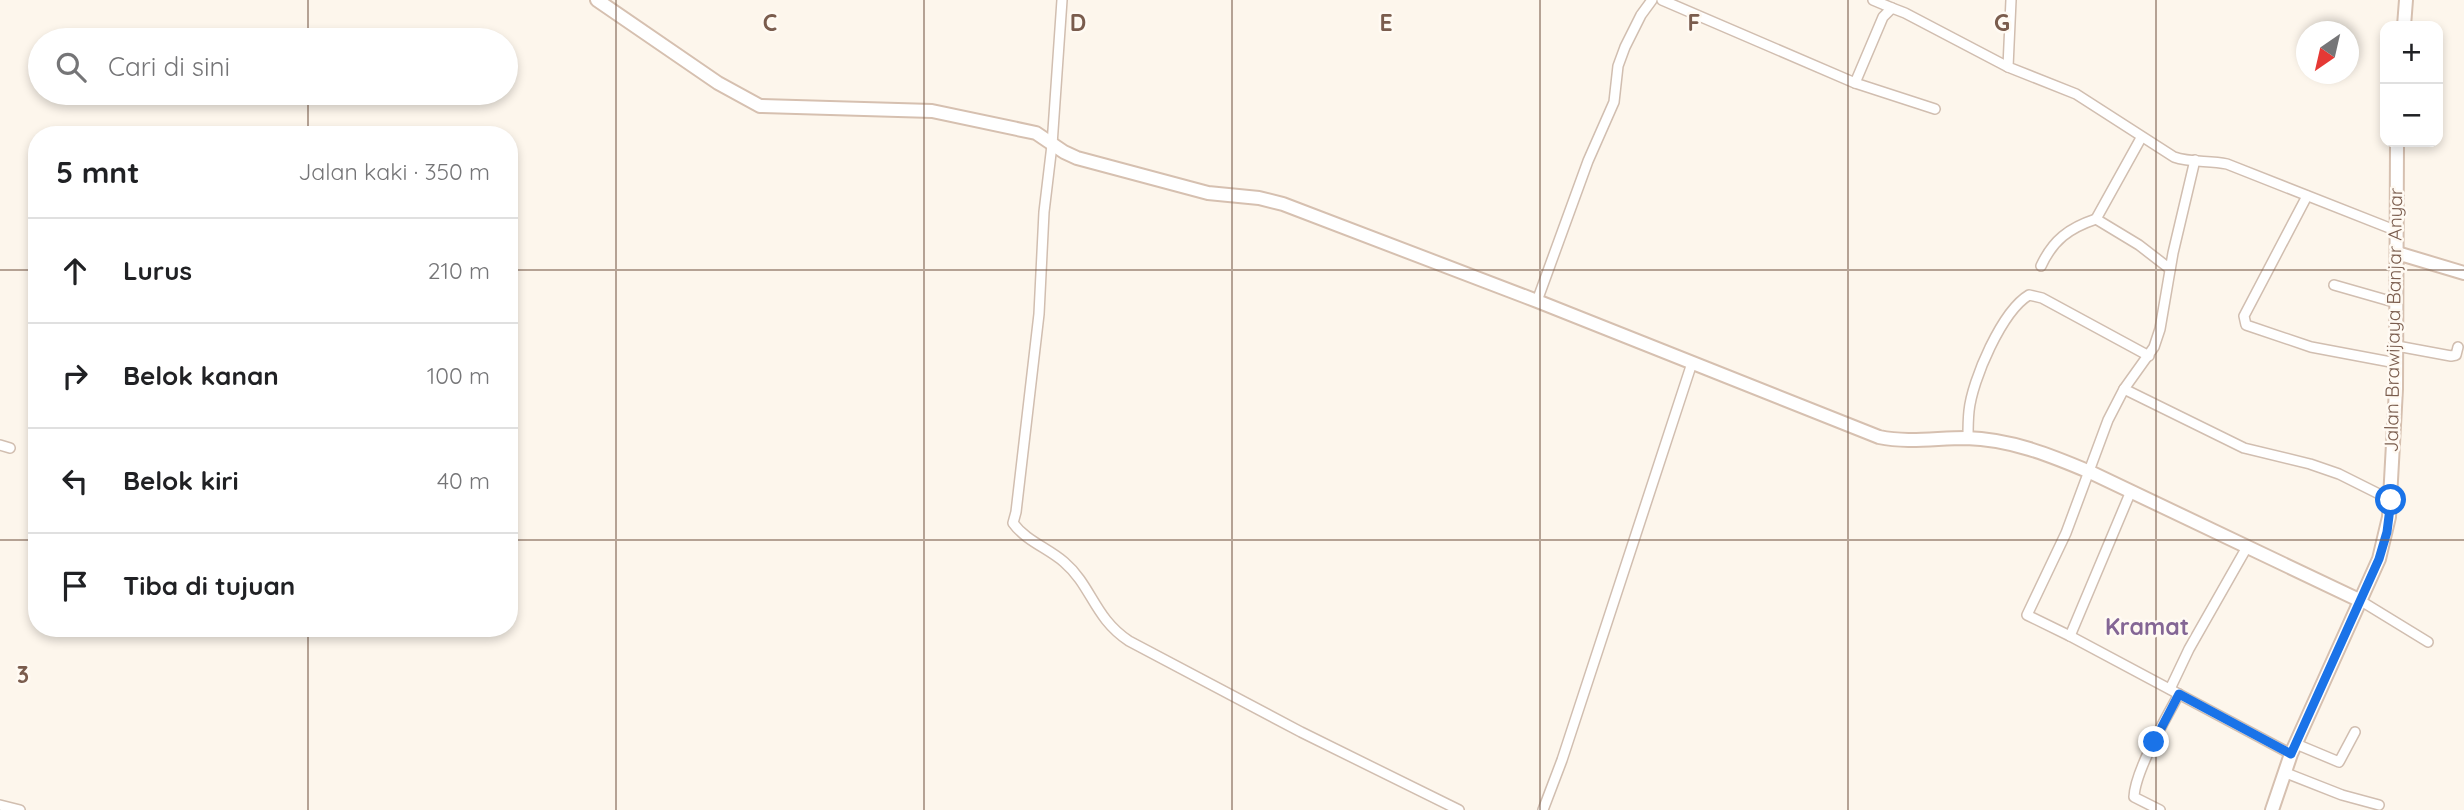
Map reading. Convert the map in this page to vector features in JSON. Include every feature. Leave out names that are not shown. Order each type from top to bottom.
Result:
[{"type":"street","points":[[597,0],[718,83],[760,106],[932,111],[1025,130],[1036,133],[1077,158],[1208,193],[1259,198],[1283,204],[1537,301],[1879,437],[1901,442],[1968,438],[2014,443],[2090,472],[2361,601],[2428,642]]},
{"type":"street","points":[[1062,0],[1036,342],[1013,523],[1020,532],[1072,570],[1099,614],[1129,642],[1289,726],[1459,810]]},
{"type":"street","points":[[1537,301],[1588,161],[1614,102],[1618,66],[1625,47],[1652,0]]},
{"type":"street","points":[[1662,0],[1855,83],[1935,109]]},
{"type":"street","points":[[1873,0],[1905,13],[2008,67],[2076,94],[2174,157],[2227,164],[2397,231]]},
{"type":"street","points":[[2008,67],[2011,0]]},
{"type":"street","points":[[2404,21],[2406,0]]},
{"type":"street","points":[[1855,83],[1883,17],[1892,8]]},
{"type":"street","points":[[2041,265],[2052,245],[2060,237],[2096,219],[2141,138]]},
{"type":"street","name":"Jalan Brawijaya Banjar Anyar","points":[[2272,810],[2293,749],[2361,601],[2383,545],[2391,500],[2397,346],[2398,147]]},
{"type":"street","points":[[2195,160],[2170,269],[2160,329],[2149,356],[2124,389],[2112,411],[2051,567],[2026,614],[2179,694],[2293,749],[2339,762],[2356,732]]},
{"type":"street","points":[[2307,196],[2244,316],[2246,325],[2311,347],[2396,363]]},
{"type":"street","points":[[2096,219],[2139,245],[2170,269]]},
{"type":"street","points":[[2397,253],[2464,273]]},
{"type":"street","points":[[2334,285],[2397,303]]},
{"type":"street","points":[[1968,438],[1971,399],[1992,344],[2011,313],[2029,295],[2042,298],[2149,356]]},
{"type":"street","points":[[2397,346],[2451,356],[2456,355],[2458,346]]},
{"type":"street","points":[[1543,810],[1562,760],[1692,363]]},
{"type":"street","points":[[2124,389],[2244,448],[2339,474],[2391,500]]},
{"type":"street","points":[[2070,636],[2131,491]]},
{"type":"street","points":[[2170,689],[2189,649],[2247,547]]},
{"type":"street","points":[[2160,810],[2134,797],[2135,788],[2154,742],[2179,694]]},
{"type":"street","points":[[2286,774],[2379,805]]},
{"type":"street","points":[[0,805],[20,810]]},
{"type":"district","name":"Kramat","points":[[2147,627]]},
{"type":"route","points":[[2154,742],[2179,694],[2291,754],[2379,559],[2387,532],[2391,500]]}]
